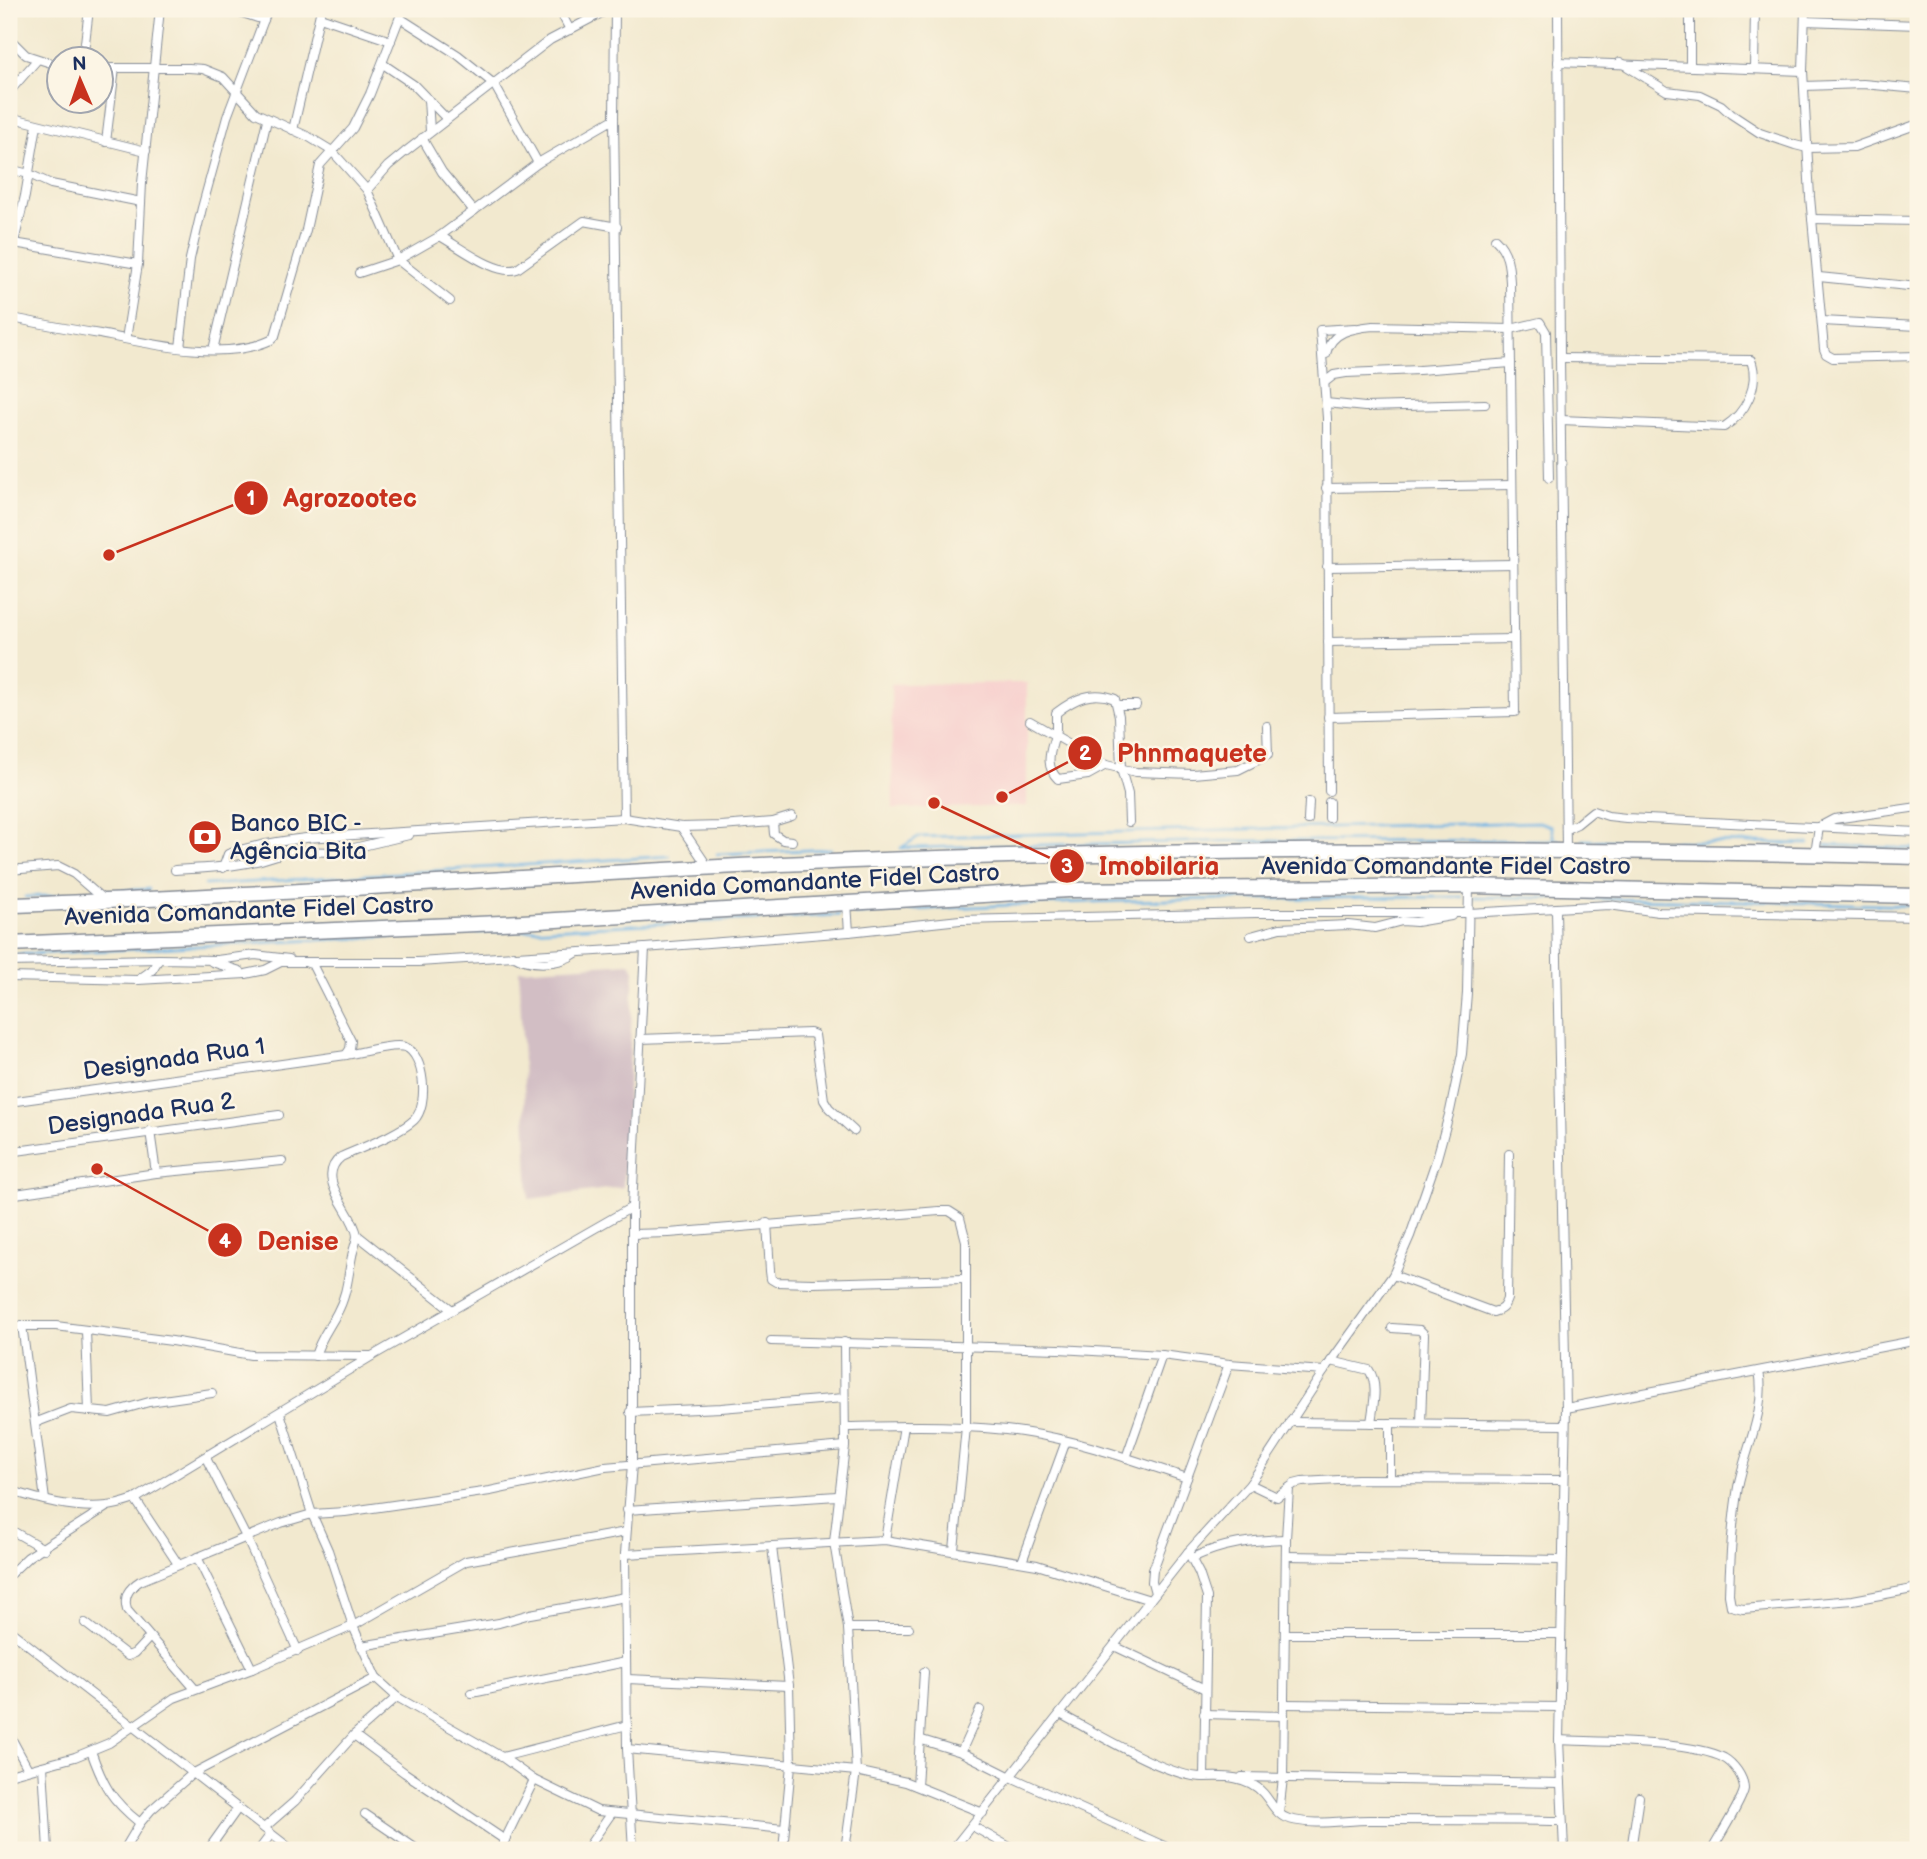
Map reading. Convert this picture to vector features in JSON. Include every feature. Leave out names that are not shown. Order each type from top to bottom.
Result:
[{"type":"highway","name":"Avenida Comandante Fidel Castro","points":[[9,905],[708,867],[1040,855],[1275,850],[1566,850],[1918,857]]},
{"type":"highway","name":"Avenida Comandante Fidel Castro","points":[[9,944],[522,922],[1068,890],[1469,886],[1918,896]]},
{"type":"street","points":[[85,46],[89,9]]},
{"type":"street","points":[[126,339],[138,264],[141,202],[160,9]]},
{"type":"street","points":[[230,9],[264,20]]},
{"type":"street","points":[[180,348],[190,259],[197,228],[228,117],[268,9]]},
{"type":"street","points":[[9,317],[180,348],[214,350],[269,342],[275,336],[306,230],[320,164],[354,128],[383,64],[403,9]]},
{"type":"street","points":[[559,9],[570,30]]},
{"type":"street","points":[[367,190],[388,166],[430,131],[550,40],[609,9]]},
{"type":"street","points":[[615,9],[614,119],[624,818]]},
{"type":"street","points":[[1558,9],[1566,850]]},
{"type":"street","points":[[1690,9],[1690,66]]},
{"type":"street","points":[[1754,69],[1755,9]]},
{"type":"street","points":[[1805,9],[1803,71],[1807,148],[1824,349],[1830,357],[1918,356]]},
{"type":"street","points":[[293,130],[320,13],[391,41]]},
{"type":"street","points":[[400,18],[458,55],[494,84],[538,163]]},
{"type":"street","points":[[1805,20],[1918,25]]},
{"type":"street","points":[[9,38],[18,49],[46,62]]},
{"type":"street","points":[[9,92],[37,60]]},
{"type":"street","points":[[1558,62],[1620,62],[1803,71]]},
{"type":"street","points":[[1620,62],[1667,91],[1700,95],[1721,105],[1760,133],[1807,148],[1860,146],[1918,124]]},
{"type":"street","points":[[383,64],[414,85],[446,118]]},
{"type":"street","points":[[116,68],[203,69],[223,77],[248,106],[267,120],[293,130],[332,151],[367,190],[398,260],[450,301]]},
{"type":"street","points":[[1804,86],[1863,84],[1918,89]]},
{"type":"street","points":[[428,99],[430,131]]},
{"type":"street","points":[[106,142],[109,116]]},
{"type":"street","points":[[9,117],[146,151]]},
{"type":"street","points":[[359,273],[398,260],[440,236],[538,163],[614,119]]},
{"type":"street","points":[[214,350],[267,120]]},
{"type":"street","points":[[9,263],[37,125]]},
{"type":"street","points":[[422,138],[442,172],[474,211]]},
{"type":"street","points":[[9,169],[51,184],[141,202]]},
{"type":"street","points":[[1812,219],[1918,221]]},
{"type":"street","points":[[440,236],[495,268],[506,271],[517,269],[584,221],[617,227]]},
{"type":"street","points":[[1328,717],[1515,712],[1509,270],[1502,246],[1495,239]]},
{"type":"street","points":[[14,243],[138,264]]},
{"type":"street","points":[[1819,277],[1918,287]]},
{"type":"street","points":[[1329,791],[1326,403],[1320,330],[1355,327],[1510,329],[1534,321],[1540,322],[1545,332],[1549,478]]},
{"type":"street","points":[[1822,321],[1918,326]]},
{"type":"street","points":[[1324,364],[1327,346],[1339,334],[1355,327]]},
{"type":"street","points":[[1560,358],[1751,360],[1754,369],[1749,399],[1738,415],[1724,427],[1561,420]]},
{"type":"street","points":[[1325,382],[1334,375],[1346,373],[1511,363]]},
{"type":"street","points":[[1326,403],[1364,407],[1485,404]]},
{"type":"street","points":[[1326,488],[1512,485]]},
{"type":"street","points":[[1327,567],[1513,564]]},
{"type":"street","points":[[1328,642],[1514,639]]},
{"type":"street","points":[[1106,765],[1088,775],[1058,779],[1052,773],[1049,758],[1050,744],[1055,734],[1056,713],[1076,700],[1096,693],[1115,699],[1117,705],[1121,769],[1128,794],[1129,822]]},
{"type":"street","points":[[1117,705],[1136,705]]},
{"type":"street","points":[[1030,721],[1106,765],[1136,772],[1193,774],[1238,770],[1268,755],[1267,726]]},
{"type":"street","points":[[1308,802],[1308,820]]},
{"type":"street","points":[[1329,802],[1329,818]]},
{"type":"street","points":[[1819,827],[1834,819],[1918,807]]},
{"type":"street","points":[[1566,829],[1593,811],[1626,818],[1918,832]]},
{"type":"street","points":[[223,868],[228,854],[267,843],[306,838],[624,818],[681,827],[772,822],[792,816]]},
{"type":"street","points":[[772,822],[774,834],[783,840],[792,841]]},
{"type":"street","points":[[681,827],[708,867]]},
{"type":"street","points":[[1815,854],[1819,827]]},
{"type":"street","points":[[240,850],[337,852],[422,831]]},
{"type":"street","points":[[175,870],[253,864],[284,853]]},
{"type":"street","points":[[9,870],[58,866],[74,874],[105,901]]},
{"type":"street","points":[[952,1850],[1153,1596],[1250,1484],[1324,1371],[1393,1275],[1423,1202],[1450,1111],[1468,993],[1469,886]]},
{"type":"street","points":[[847,903],[849,932]]},
{"type":"street","points":[[9,977],[138,980],[246,974],[265,970],[281,962],[418,962],[645,948],[849,932],[952,920],[1279,913],[1469,913],[1609,905],[1658,912],[1918,917]]},
{"type":"street","points":[[1556,910],[1566,1408],[1559,1740],[1564,1850]]},
{"type":"street","points":[[1279,913],[1300,929]]},
{"type":"street","points":[[1251,936],[1280,928],[1348,925],[1375,928],[1402,921],[1416,922],[1469,913]]},
{"type":"street","points":[[1348,914],[1348,925]]},
{"type":"street","points":[[633,1850],[627,1749],[625,1554],[632,1464],[632,1207],[645,948]]},
{"type":"street","points":[[9,962],[159,958],[206,960],[274,956],[312,964]]},
{"type":"street","points":[[138,980],[152,970],[159,958]]},
{"type":"street","points":[[206,960],[246,974]]},
{"type":"street","points":[[312,964],[351,1041],[350,1049],[345,1055]]},
{"type":"street","points":[[640,1039],[810,1033],[815,1035],[818,1041],[824,1100],[854,1131]]},
{"type":"street","name":"Designada Rua 1","points":[[9,1102],[403,1046],[412,1052],[419,1065],[424,1092],[423,1105],[415,1120],[341,1157],[334,1165],[333,1185],[357,1235]]},
{"type":"street","name":"Designada Rua 2","points":[[9,1152],[279,1115]]},
{"type":"street","points":[[150,1131],[156,1173]]},
{"type":"street","points":[[1393,1275],[1493,1312],[1500,1311],[1507,1299],[1509,1154]]},
{"type":"street","points":[[9,1195],[156,1173],[282,1161]]},
{"type":"street","points":[[9,1490],[83,1506],[108,1506],[135,1499],[372,1356],[632,1207]]},
{"type":"street","points":[[632,1234],[949,1211],[960,1218],[964,1230],[966,1427],[954,1550]]},
{"type":"street","points":[[767,1223],[769,1271],[771,1279],[776,1282],[964,1279]]},
{"type":"street","points":[[315,1356],[321,1338],[337,1314],[346,1293],[357,1235],[452,1310]]},
{"type":"street","points":[[22,1325],[46,1500]]},
{"type":"street","points":[[9,1326],[86,1330],[180,1342],[242,1354],[372,1356]]},
{"type":"street","points":[[1392,1328],[1420,1330],[1424,1334],[1421,1423]]},
{"type":"street","points":[[86,1330],[89,1411]]},
{"type":"street","points":[[771,1340],[1059,1349],[1162,1355],[1229,1364],[1324,1371]]},
{"type":"street","points":[[1566,1408],[1918,1340]]},
{"type":"street","points":[[844,1342],[845,1446],[837,1496],[834,1542],[848,1628],[856,1771],[845,1850]]},
{"type":"street","points":[[1126,1458],[1162,1355]]},
{"type":"street","points":[[1331,1361],[1369,1370],[1372,1374],[1374,1389],[1371,1423]]},
{"type":"street","points":[[1153,1596],[1153,1570],[1229,1364]]},
{"type":"street","points":[[1759,1371],[1762,1395],[1738,1486],[1729,1595],[1731,1606],[1742,1609],[1853,1600],[1918,1588]]},
{"type":"street","points":[[37,1422],[64,1410],[120,1412],[149,1402],[212,1392]]},
{"type":"street","points":[[630,1412],[844,1398]]},
{"type":"street","points":[[280,1413],[312,1514],[328,1550],[361,1646],[376,1678],[397,1697],[502,1757],[534,1780],[588,1807],[611,1814],[631,1813],[784,1829]]},
{"type":"street","points":[[1290,1422],[1564,1425]]},
{"type":"street","points":[[1390,1423],[1390,1479]]},
{"type":"street","points":[[885,1540],[904,1426]]},
{"type":"street","points":[[845,1427],[966,1427],[1024,1432],[1066,1441],[1187,1478]]},
{"type":"street","points":[[1022,1562],[1066,1441]]},
{"type":"street","points":[[195,1689],[127,1609],[126,1595],[132,1586],[178,1564],[281,1523],[312,1514],[345,1512],[490,1491],[604,1466],[845,1446]]},
{"type":"street","points":[[206,1458],[246,1537],[298,1651]]},
{"type":"street","points":[[1250,1484],[1273,1496],[1280,1496],[1298,1483],[1390,1479],[1563,1480]]},
{"type":"street","points":[[1279,1814],[1283,1778],[1289,1488]]},
{"type":"street","points":[[627,1510],[837,1496]]},
{"type":"street","points":[[135,1499],[178,1564]]},
{"type":"street","points":[[9,1575],[28,1558],[108,1506]]},
{"type":"street","points":[[9,1529],[44,1549]]},
{"type":"street","points":[[9,1775],[91,1751],[117,1738],[158,1707],[195,1689],[298,1651],[353,1626],[466,1561],[626,1532]]},
{"type":"street","points":[[1190,1555],[1231,1543],[1286,1539]]},
{"type":"street","points":[[625,1554],[885,1540],[1022,1562],[1153,1596]]},
{"type":"street","points":[[772,1547],[789,1686],[791,1765],[783,1848],[822,1850]]},
{"type":"street","points":[[1190,1555],[1207,1597],[1204,1777]]},
{"type":"street","points":[[1286,1556],[1561,1560]]},
{"type":"street","points":[[197,1557],[252,1669]]},
{"type":"street","points":[[361,1646],[499,1623],[530,1614],[626,1597]]},
{"type":"street","points":[[85,1623],[128,1656],[135,1653],[149,1638]]},
{"type":"street","points":[[848,1628],[909,1628]]},
{"type":"street","points":[[9,1630],[292,1850]]},
{"type":"street","points":[[1285,1633],[1561,1634]]},
{"type":"street","points":[[1114,1646],[1205,1689]]},
{"type":"street","points":[[472,1693],[626,1662]]},
{"type":"street","points":[[917,1786],[922,1740],[924,1672]]},
{"type":"street","points":[[124,1850],[151,1810],[192,1774],[376,1678]]},
{"type":"street","points":[[627,1679],[789,1686]]},
{"type":"street","points":[[259,1850],[268,1831],[354,1735],[397,1697]]},
{"type":"street","points":[[1284,1704],[1560,1707]]},
{"type":"street","points":[[961,1752],[980,1710]]},
{"type":"street","points":[[1060,1714],[1167,1769],[1186,1776],[1561,1783]]},
{"type":"street","points":[[1204,1714],[1284,1716]]},
{"type":"street","points":[[502,1757],[627,1726]]},
{"type":"street","points":[[9,1734],[28,1769]]},
{"type":"street","points":[[354,1735],[505,1840]]},
{"type":"street","points":[[922,1740],[961,1752],[1173,1850]]},
{"type":"street","points":[[1559,1740],[1677,1747],[1726,1760],[1741,1778],[1744,1790],[1712,1850]]},
{"type":"street","points":[[627,1749],[856,1771],[917,1786],[983,1812]]},
{"type":"street","points":[[91,1751],[101,1779],[111,1796],[140,1823]]},
{"type":"street","points":[[43,1766],[48,1850]]},
{"type":"street","points":[[1228,1777],[1256,1786],[1279,1814],[1290,1820],[1562,1821]]},
{"type":"street","points":[[500,1850],[534,1780]]},
{"type":"street","points":[[1631,1850],[1639,1797]]},
{"type":"street","points":[[208,1850],[238,1808]]},
{"type":"street","points":[[9,1809],[9,1842]]},
{"type":"street","points":[[365,1814],[418,1850]]},
{"type":"street","points":[[586,1850],[611,1814]]},
{"type":"street","points":[[972,1826],[1015,1850]]},
{"type":"shaded area","points":[[1027,683],[1027,806],[893,809],[891,684]]},
{"type":"shaded area","points":[[630,963],[634,969],[623,1187],[529,1199],[519,970]]},
{"type":"waterway","points":[[901,848],[918,837],[1539,822],[1551,826],[1554,840]]},
{"type":"waterway","points":[[901,848],[1227,841],[1559,840]]},
{"type":"waterway","points":[[1583,840],[1809,844]]},
{"type":"waterway","points":[[1825,845],[1918,849]]},
{"type":"waterway","points":[[717,854],[831,849]]},
{"type":"waterway","points":[[205,885],[670,856]]},
{"type":"waterway","points":[[100,892],[149,889]]},
{"type":"waterway","points":[[25,897],[67,895]]},
{"type":"waterway","points":[[855,914],[1083,902],[1462,897]]},
{"type":"waterway","points":[[1475,897],[1918,906]]},
{"type":"waterway","points":[[9,955],[839,915]]},
{"type":"place","name":"Agrozootec","points":[[109,555]]},
{"type":"place","name":"Phnmaquete","points":[[1002,797]]},
{"type":"place","name":"Imobilaria","points":[[934,803]]},
{"type":"place","name":"Banco BIC - Agência Bita","points":[[205,837]]},
{"type":"place","name":"Denise","points":[[97,1169]]}]
